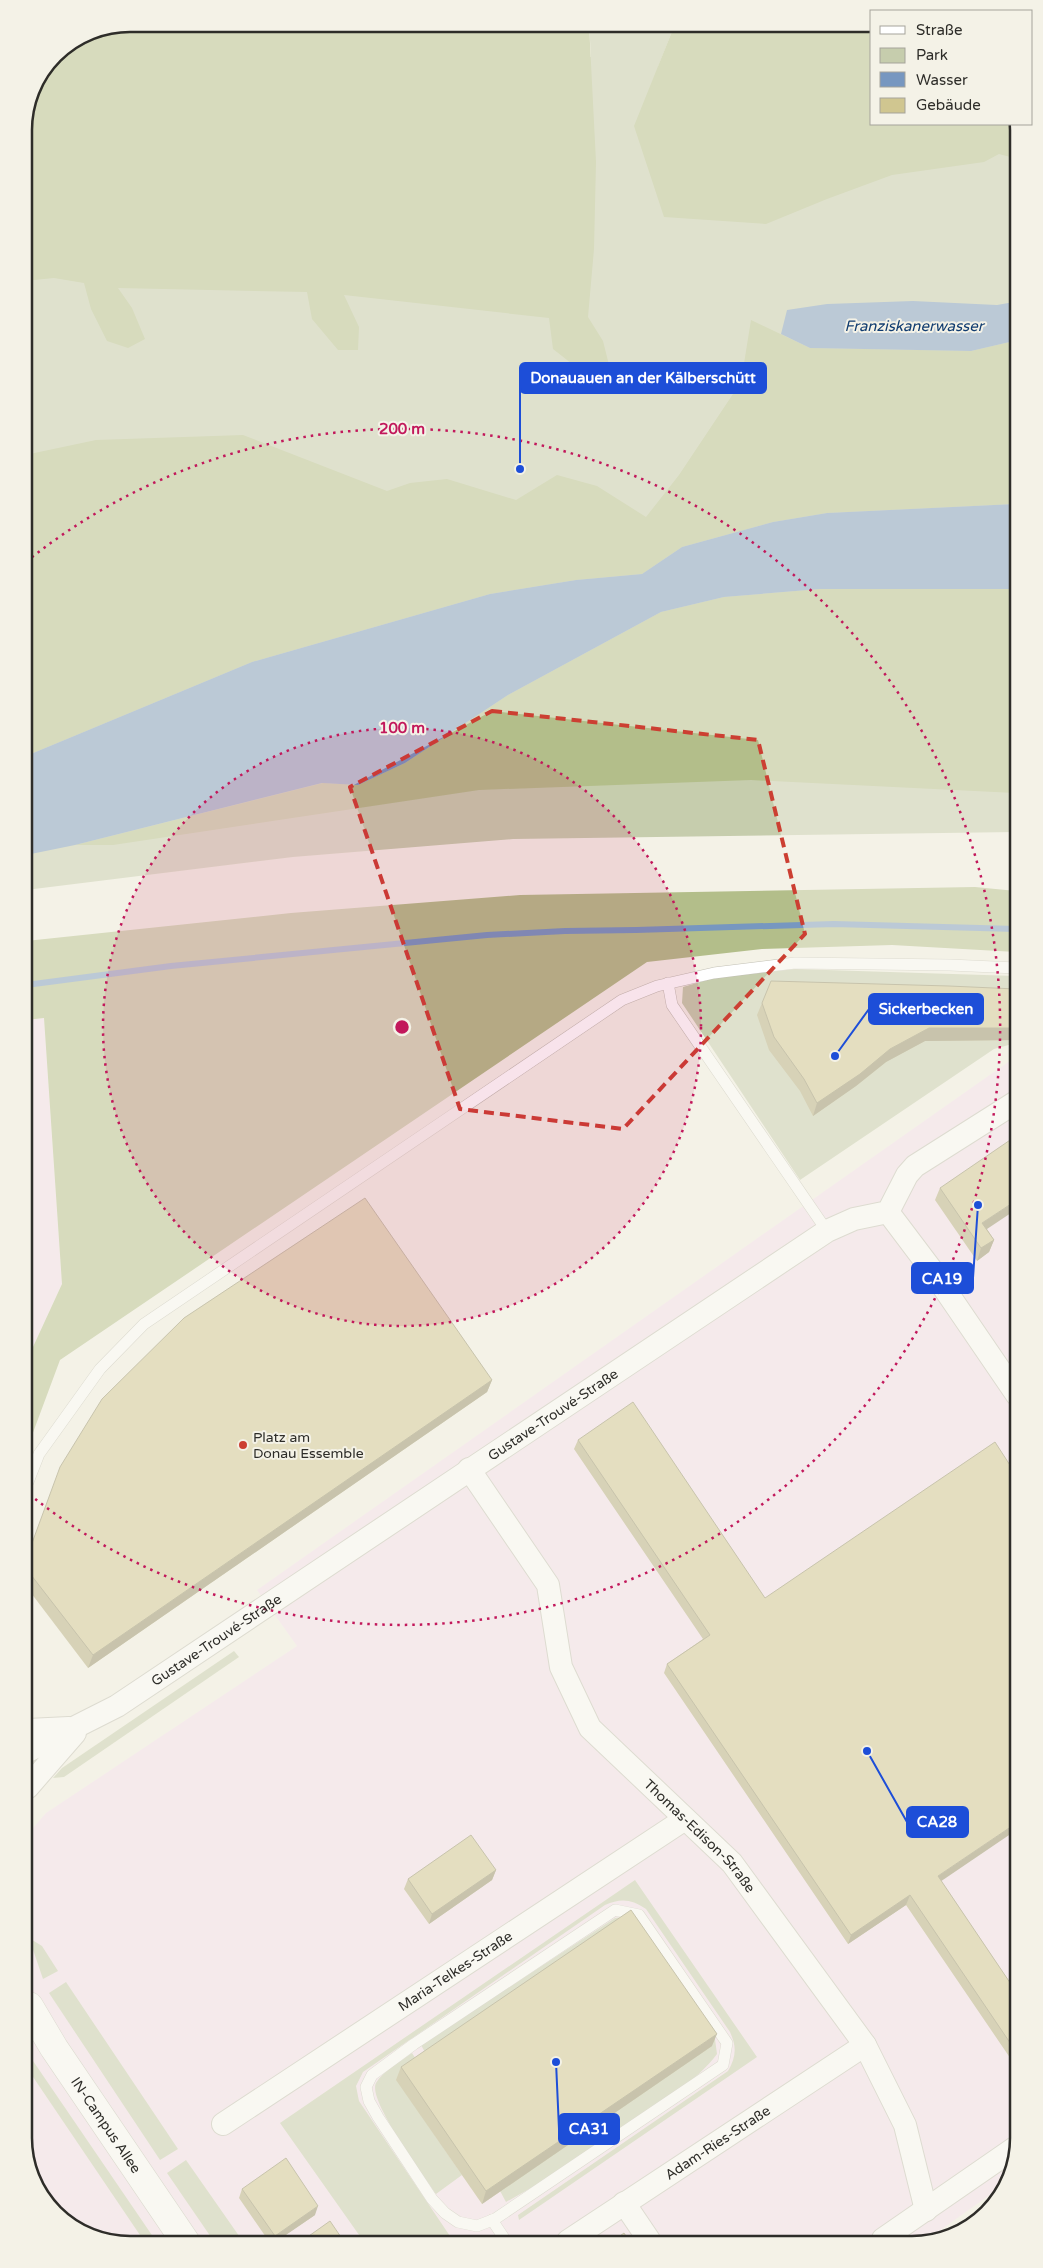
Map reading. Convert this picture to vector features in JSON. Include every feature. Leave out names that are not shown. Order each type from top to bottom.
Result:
[{"type":"street","points":[[1010,1106],[915,1166],[906,1175],[888,1212],[931,1269],[1010,1385]]},
{"type":"street","name":"Gustave-Trouvé-Straße","points":[[32,1749],[117,1706],[827,1231],[854,1219],[888,1212]]},
{"type":"street","name":"Thomas-Edison-Straße","points":[[469,1469],[548,1585],[561,1667],[590,1728],[732,1863],[865,2045],[905,2125],[926,2210]]},
{"type":"street","name":"Gustave-Trouvé-Straße","points":[[32,1730],[80,1726]]},
{"type":"street","name":"Gustave-Trouvé-Straße","points":[[32,1782],[64,1748],[80,1726]]},
{"type":"street","name":"Maria-Telkes-Straße","points":[[223,2124],[685,1818]]},
{"type":"street","name":"IN-Campus Allee","points":[[32,2011],[54,2048],[181,2235]]},
{"type":"street","name":"Adam-Ries-Straße","points":[[576,2236],[865,2045]]},
{"type":"street","points":[[887,2236],[1010,2151]]},
{"type":"street","points":[[624,2203],[646,2236]]},
{"type":"lane","points":[[32,1471],[39,1454],[100,1368],[144,1324],[622,1000],[668,983],[714,972],[795,962],[950,964],[1010,968]]},
{"type":"lane","points":[[668,983],[672,1005],[827,1231]]},
{"type":"lane","points":[[615,1910],[639,1915],[727,2043],[723,2065],[492,2220],[478,2226],[458,2222],[445,2213],[432,2199],[378,2118],[369,2101],[366,2087],[372,2075],[414,2044],[615,1910]]},
{"type":"lane","points":[[492,2220],[502,2235]]},
{"type":"highlighted area","points":[[492,711],[758,740],[805,934],[623,1129],[460,1109],[350,787]]},
{"type":"shaded area","points":[[44,1018],[62,1284],[32,1348],[33,1019]]},
{"type":"shaded area","points":[[1010,1061],[1010,2150],[1003,2175],[994,2192],[938,2232],[913,2236],[124,2235],[111,2234],[99,2230],[76,2219],[66,2211],[49,2192],[43,2181],[33,2150],[32,1829],[46,1813],[297,1646],[257,1590]]},
{"type":"green space","points":[[130,32],[589,33],[596,162],[594,249],[588,317],[603,341],[610,369],[576,367],[553,349],[549,318],[344,295],[359,327],[358,350],[338,350],[312,319],[307,292],[118,288],[132,308],[145,339],[128,348],[107,341],[91,309],[84,283],[54,278],[33,280],[33,118],[40,93],[49,76],[61,61],[76,49],[93,40],[111,34]]},
{"type":"green space","points":[[590,33],[672,33],[658,67],[870,125],[1010,125],[1010,832],[513,839],[293,857],[33,889],[33,118],[42,88],[591,57]]},
{"type":"green space","points":[[672,33],[870,33],[870,125],[1010,125],[1010,157],[999,154],[984,162],[892,175],[766,224],[664,217],[634,126]]},
{"type":"green space","points":[[751,320],[810,348],[971,351],[1010,342],[1010,504],[827,513],[773,522],[682,547],[642,574],[576,580],[490,594],[252,662],[33,753],[33,453],[96,440],[243,435],[387,491],[410,483],[447,479],[516,500],[557,475],[597,486],[646,517],[679,475],[741,382]]},
{"type":"green space","points":[[820,589],[1010,589],[1010,793],[751,780],[479,790],[113,845],[75,845],[323,783],[358,785],[405,763],[508,695],[661,612],[724,597]]},
{"type":"green space","points":[[975,887],[1010,890],[1010,952],[892,945],[762,949],[647,962],[60,1360],[32,1434],[32,1348],[62,1284],[44,1018],[33,1019],[33,940],[291,913],[520,895]]},
{"type":"green space","points":[[795,969],[1010,976],[1010,1045],[994,1049],[800,1180],[682,1003],[683,987],[714,978]]},
{"type":"green space","points":[[234,1651],[239,1657],[64,1777],[53,1778],[62,1768]]},
{"type":"green space","points":[[635,1880],[757,2057],[519,2220],[518,2215],[728,2071],[733,2061],[735,2047],[730,2032],[646,1909],[631,1901],[616,1901],[605,1905],[363,2072],[356,2086],[359,2101],[450,2235],[359,2235],[280,2123]]},
{"type":"green space","points":[[622,1917],[715,2039],[717,2054],[700,2073],[669,2097],[573,2162],[506,2202],[421,2045],[615,1918]]},
{"type":"green space","points":[[32,1940],[42,1946],[58,1971],[43,1979],[32,1947]]},
{"type":"green space","points":[[66,1982],[178,2149],[160,2160],[49,1993]]},
{"type":"green space","points":[[412,2053],[419,2064],[397,2080],[462,2175],[436,2194],[388,2121],[376,2092],[376,2083],[383,2074]]},
{"type":"green space","points":[[32,2059],[152,2235],[140,2235],[32,2075]]},
{"type":"green space","points":[[186,2160],[239,2235],[210,2235],[167,2173]]},
{"type":"water","name":"Franziskanerwasser","points":[[913,301],[997,305],[1010,303],[1010,342],[971,351],[810,348],[781,334],[787,310],[827,304]]},
{"type":"water","points":[[1010,504],[1010,589],[820,589],[724,597],[661,612],[508,695],[405,763],[358,785],[322,783],[75,845],[33,854],[33,753],[252,662],[490,594],[576,580],[642,574],[682,547],[773,522],[827,513]]},
{"type":"building","points":[[771,981],[1010,989],[1010,1028],[929,1028],[890,1049],[860,1074],[817,1103],[804,1079],[774,1037],[762,1003]]},
{"type":"building","points":[[1010,1140],[1010,1205],[982,1223],[994,1240],[981,1248],[940,1188]]},
{"type":"building","name":"Platz am Donau Essemble","points":[[365,1198],[492,1380],[93,1655],[32,1577],[32,1542],[60,1467],[102,1399],[184,1318]]},
{"type":"building","points":[[633,1402],[765,1598],[995,1442],[1010,1465],[1010,1827],[938,1876],[1010,1983],[1010,2043],[910,1895],[851,1935],[667,1664],[710,1635],[578,1440]]},
{"type":"building","points":[[471,1835],[496,1870],[432,1914],[408,1879]]},
{"type":"building","points":[[631,1910],[717,2034],[486,2191],[401,2067]]},
{"type":"building","points":[[286,2158],[318,2206],[274,2235],[242,2189]]},
{"type":"building","points":[[330,2221],[340,2235],[310,2235]]},
{"type":"waterway","points":[[33,984],[171,966],[487,935],[565,931],[834,924],[1010,929]]},
{"type":"place","name":"Donauauen an der Kälberschütt","points":[[520,469]]},
{"type":"place","name":"Sickerbecken","points":[[835,1056]]},
{"type":"place","name":"CA19","points":[[978,1205]]},
{"type":"place","name":"Platz am Donau Essemble","points":[[243,1445]]},
{"type":"place","name":"CA28","points":[[867,1751]]},
{"type":"place","name":"CA31","points":[[556,2062]]}]
